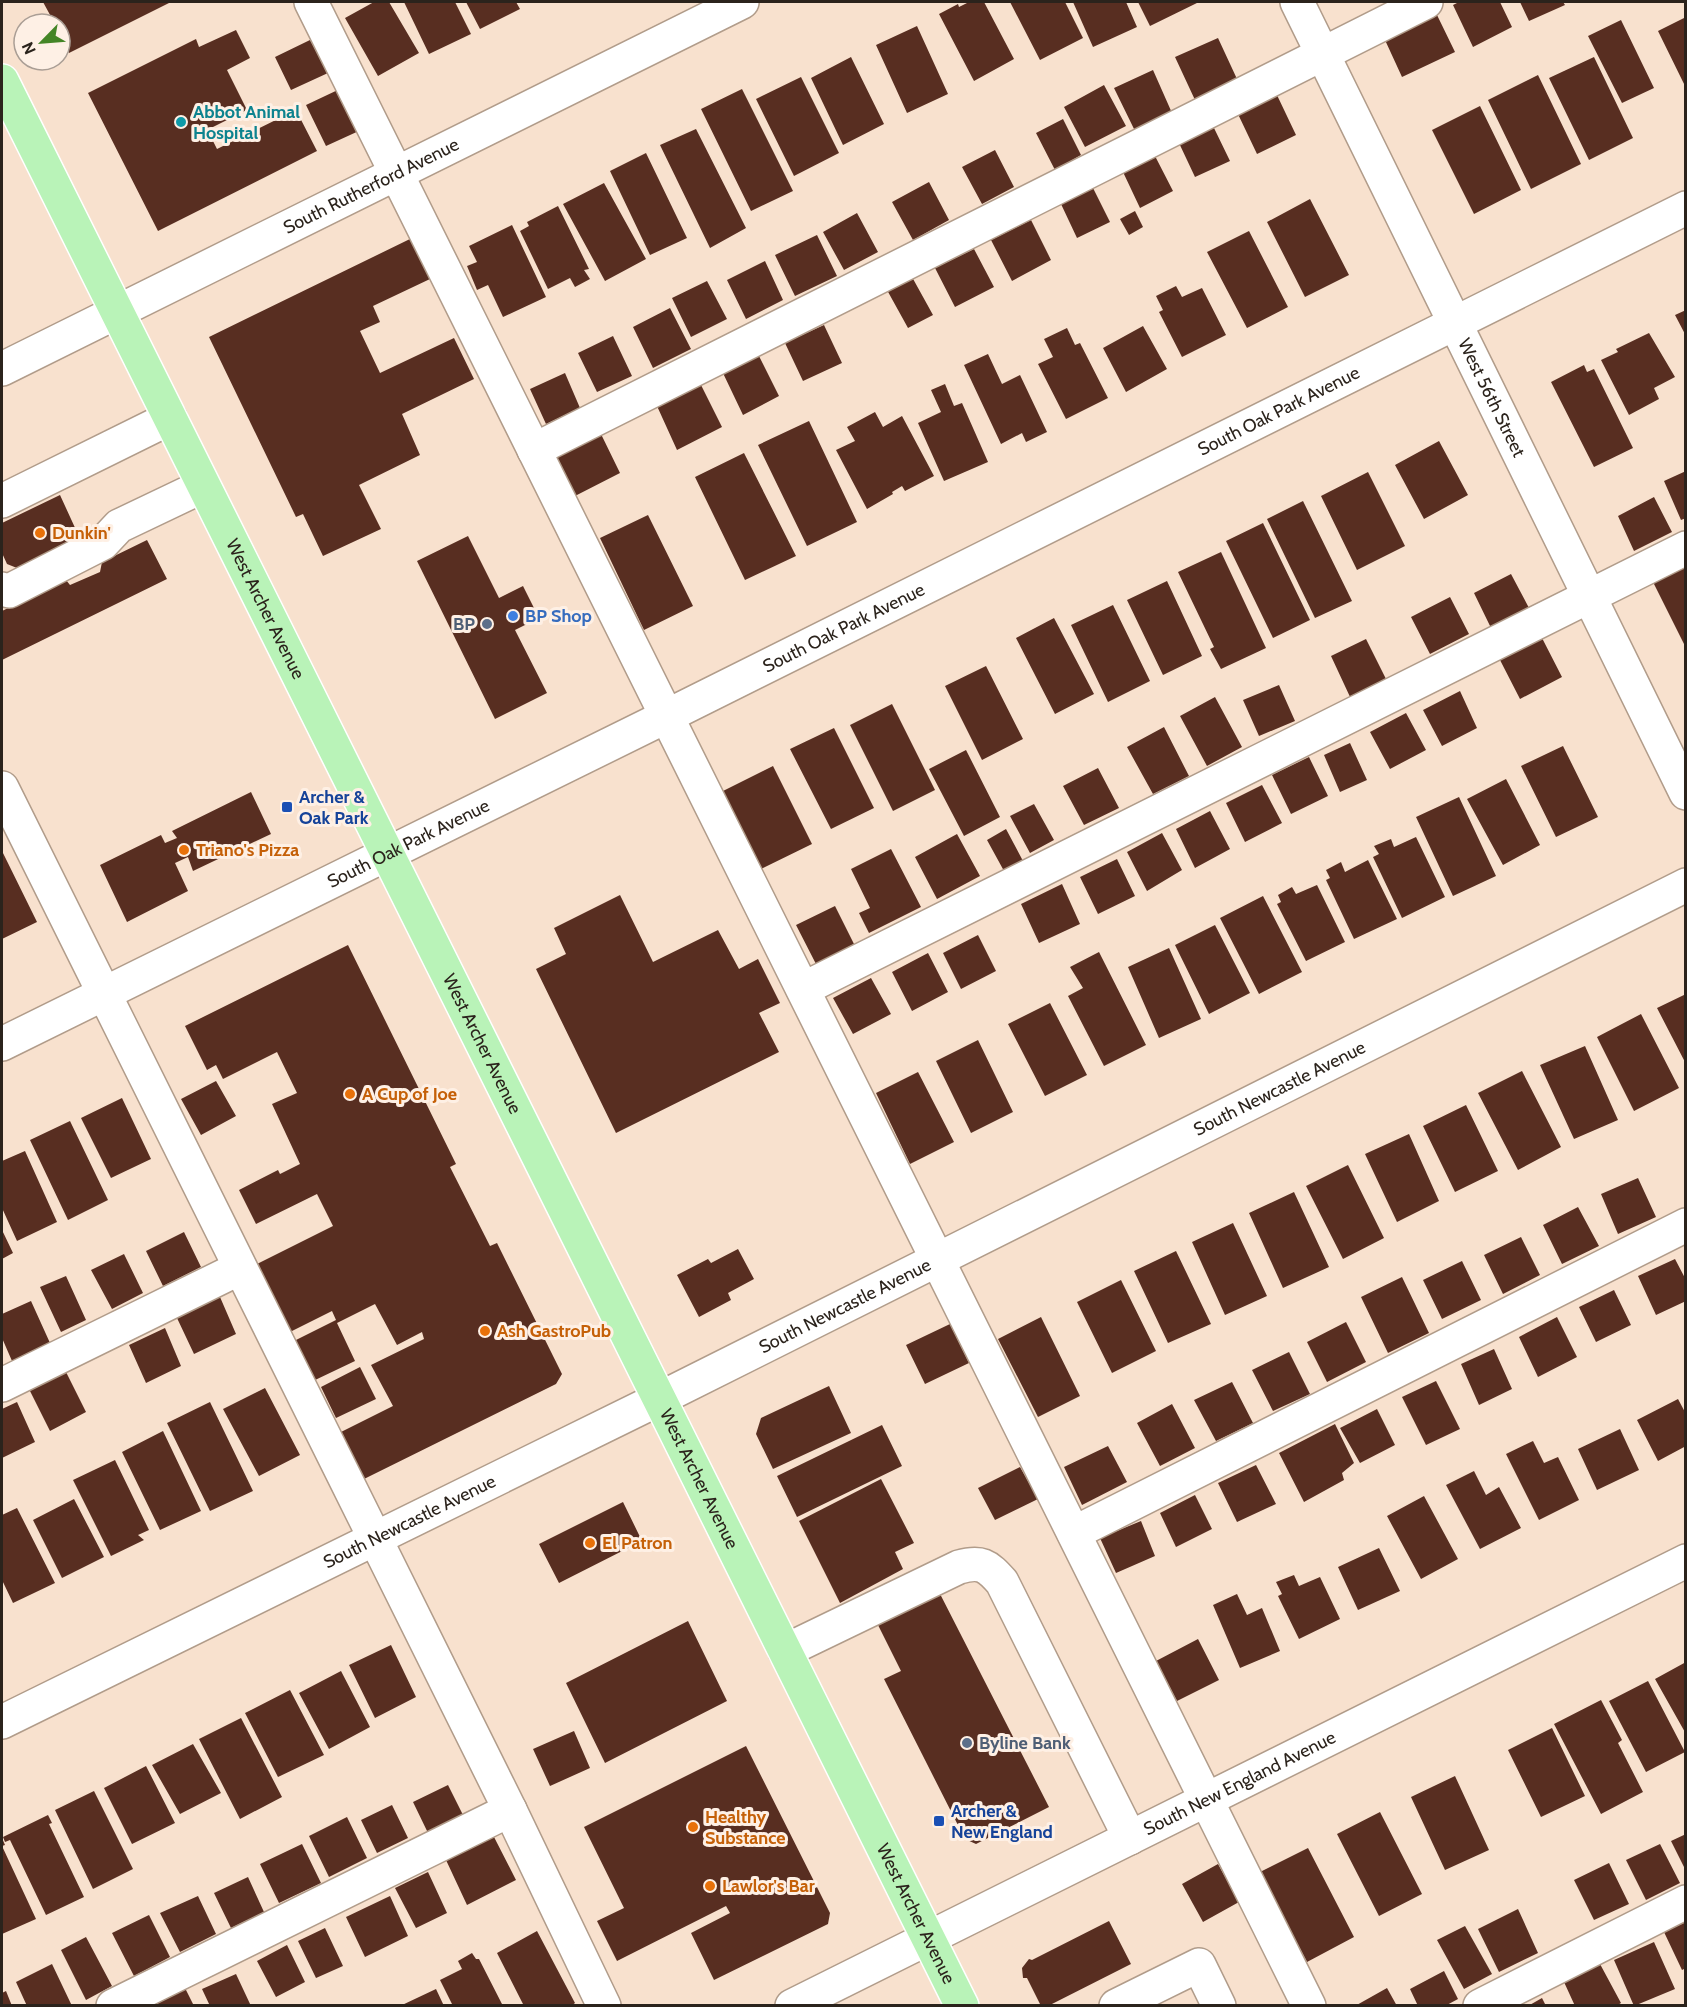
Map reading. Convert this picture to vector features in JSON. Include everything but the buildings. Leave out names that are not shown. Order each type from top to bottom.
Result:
[{"type":"main road","name":"West Archer Avenue","points":[[2,81],[962,2006]]},
{"type":"street","points":[[311,2],[1309,2006]]},
{"type":"street","name":"South Rutherford Avenue","points":[[2,369],[742,2]]},
{"type":"street","name":"West 56th Street","points":[[1297,2],[1686,793]]},
{"type":"street","points":[[534,450],[1426,2]]},
{"type":"street","name":"South Oak Park Avenue","points":[[2,1044],[1455,325],[1686,208]]},
{"type":"street","points":[[2,501],[170,418]]},
{"type":"street","points":[[2,489],[54,462],[72,466]]},
{"type":"street","points":[[2,589],[9,591],[103,543],[119,526],[204,486]]},
{"type":"street","points":[[803,990],[1686,548]]},
{"type":"street","points":[[2,788],[510,1810],[604,2006]]},
{"type":"street","name":"South Newcastle Avenue","points":[[2,1722],[659,1399],[1686,885]]},
{"type":"street","points":[[1074,1533],[1686,1225]]},
{"type":"street","points":[[2,1385],[240,1268]]},
{"type":"street","name":"South New England Avenue","points":[[792,2006],[1686,1562]]},
{"type":"street","points":[[785,1651],[959,1567],[974,1563],[990,1568],[1002,1582],[1130,1838]]},
{"type":"street","points":[[113,2006],[510,1810]]},
{"type":"street","points":[[1480,2006],[1686,1902]]},
{"type":"street","points":[[1116,2006],[1199,1965],[1219,2006]]},
{"type":"place","name":"Abbot Animal Hospital","points":[[181,122]]},
{"type":"place","name":"Dunkin'","points":[[40,533]]},
{"type":"place","name":"BP Shop","points":[[513,616]]},
{"type":"place","name":"BP","points":[[487,624]]},
{"type":"place","name":"Archer & Oak Park","points":[[287,807]]},
{"type":"place","name":"Triano's Pizza","points":[[184,850]]},
{"type":"place","name":"A Cup of Joe","points":[[350,1094]]},
{"type":"place","name":"Ash GastroPub","points":[[485,1331]]},
{"type":"place","name":"El Patron","points":[[590,1543]]},
{"type":"place","name":"Byline Bank","points":[[967,1743]]},
{"type":"place","name":"Archer & New England","points":[[939,1821]]},
{"type":"place","name":"Healthy Substance","points":[[693,1827]]},
{"type":"place","name":"Lawlor's Bar","points":[[710,1886]]}]
